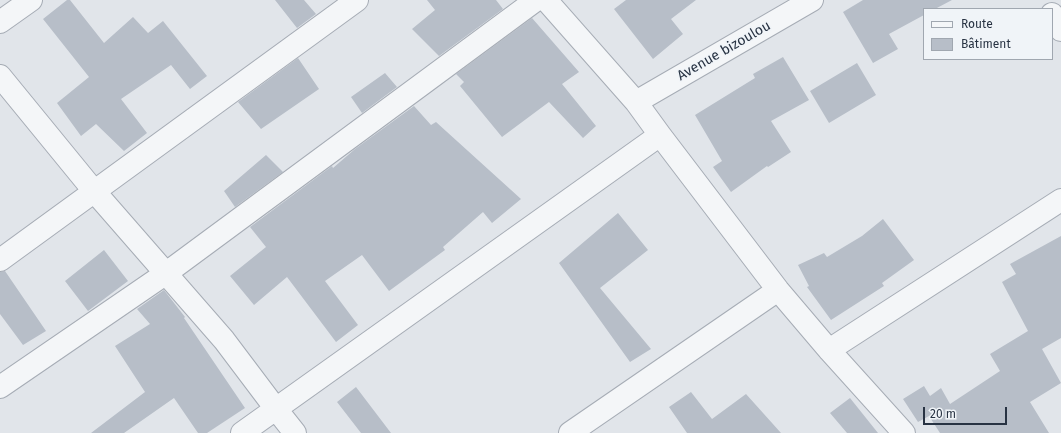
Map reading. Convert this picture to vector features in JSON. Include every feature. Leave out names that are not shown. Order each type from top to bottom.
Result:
[{"type":"street","points":[[0,22],[31,0]]},
{"type":"street","points":[[0,260],[357,0]]},
{"type":"street","points":[[0,387],[165,274],[536,0]]},
{"type":"street","points":[[546,0],[636,102],[778,290],[896,430]]},
{"type":"street","name":"Avenue bizoulou","points":[[636,102],[812,0]]},
{"type":"street","points":[[1053,16],[1061,30]]},
{"type":"street","points":[[0,76],[94,191],[224,340],[295,433]]},
{"type":"street","points":[[242,433],[660,135]]},
{"type":"street","points":[[829,350],[1061,200]]},
{"type":"street","points":[[570,433],[778,290]]},
{"type":"building","points":[[67,0],[70,0],[104,43],[133,17],[148,33],[163,21],[207,76],[190,89],[171,65],[121,99],[147,133],[124,151],[96,124],[81,136],[57,103],[89,77],[43,19]]},
{"type":"building","points":[[275,0],[304,0],[316,14],[297,28]]},
{"type":"building","points":[[427,0],[496,0],[503,9],[439,56],[412,29],[435,10]]},
{"type":"building","points":[[626,0],[696,0],[671,19],[683,34],[653,59],[614,9]]},
{"type":"building","points":[[863,0],[952,0],[937,8],[923,8],[923,16],[889,34],[898,49],[873,63],[843,12]]},
{"type":"building","points":[[532,18],[579,72],[562,84],[596,126],[583,138],[549,102],[502,137],[460,86],[464,82],[456,74]]},
{"type":"building","points":[[783,57],[809,100],[771,121],[791,152],[768,167],[767,166],[731,192],[713,167],[722,161],[695,115],[755,78],[753,74]]},
{"type":"building","points":[[298,58],[319,89],[261,129],[238,102]]},
{"type":"building","points":[[857,63],[876,95],[829,123],[810,91]]},
{"type":"building","points":[[385,73],[397,87],[362,113],[351,97]]},
{"type":"building","points":[[414,106],[431,125],[436,122],[521,199],[492,223],[483,212],[443,247],[445,250],[389,291],[362,255],[325,281],[358,325],[336,342],[287,277],[254,305],[230,276],[266,247],[250,227],[332,166],[333,168],[355,149]]},
{"type":"building","points":[[266,155],[283,172],[235,207],[224,191]]},
{"type":"building","points":[[618,213],[648,250],[600,288],[651,349],[630,362],[559,263]]},
{"type":"building","points":[[883,219],[914,260],[882,283],[884,286],[831,320],[807,287],[809,286],[798,265],[824,253],[827,257],[862,236]]},
{"type":"building","points":[[1061,236],[1061,338],[1042,349],[1061,383],[1030,402],[1049,433],[940,433],[929,416],[918,422],[903,399],[924,386],[930,396],[941,388],[950,404],[1000,371],[990,354],[1028,331],[1002,282],[1016,274],[1010,264]]},
{"type":"building","points":[[104,250],[128,281],[88,311],[65,281]]},
{"type":"building","points":[[5,271],[46,331],[23,345],[0,314],[0,272]]},
{"type":"building","points":[[164,290],[185,317],[184,318],[245,408],[207,433],[198,433],[174,398],[124,433],[91,433],[145,392],[115,346],[150,324],[137,309]]},
{"type":"building","points":[[356,387],[391,433],[361,433],[337,402]]},
{"type":"building","points":[[691,392],[712,419],[746,394],[781,433],[687,433],[669,407]]},
{"type":"building","points":[[850,398],[878,433],[847,433],[830,413]]}]
